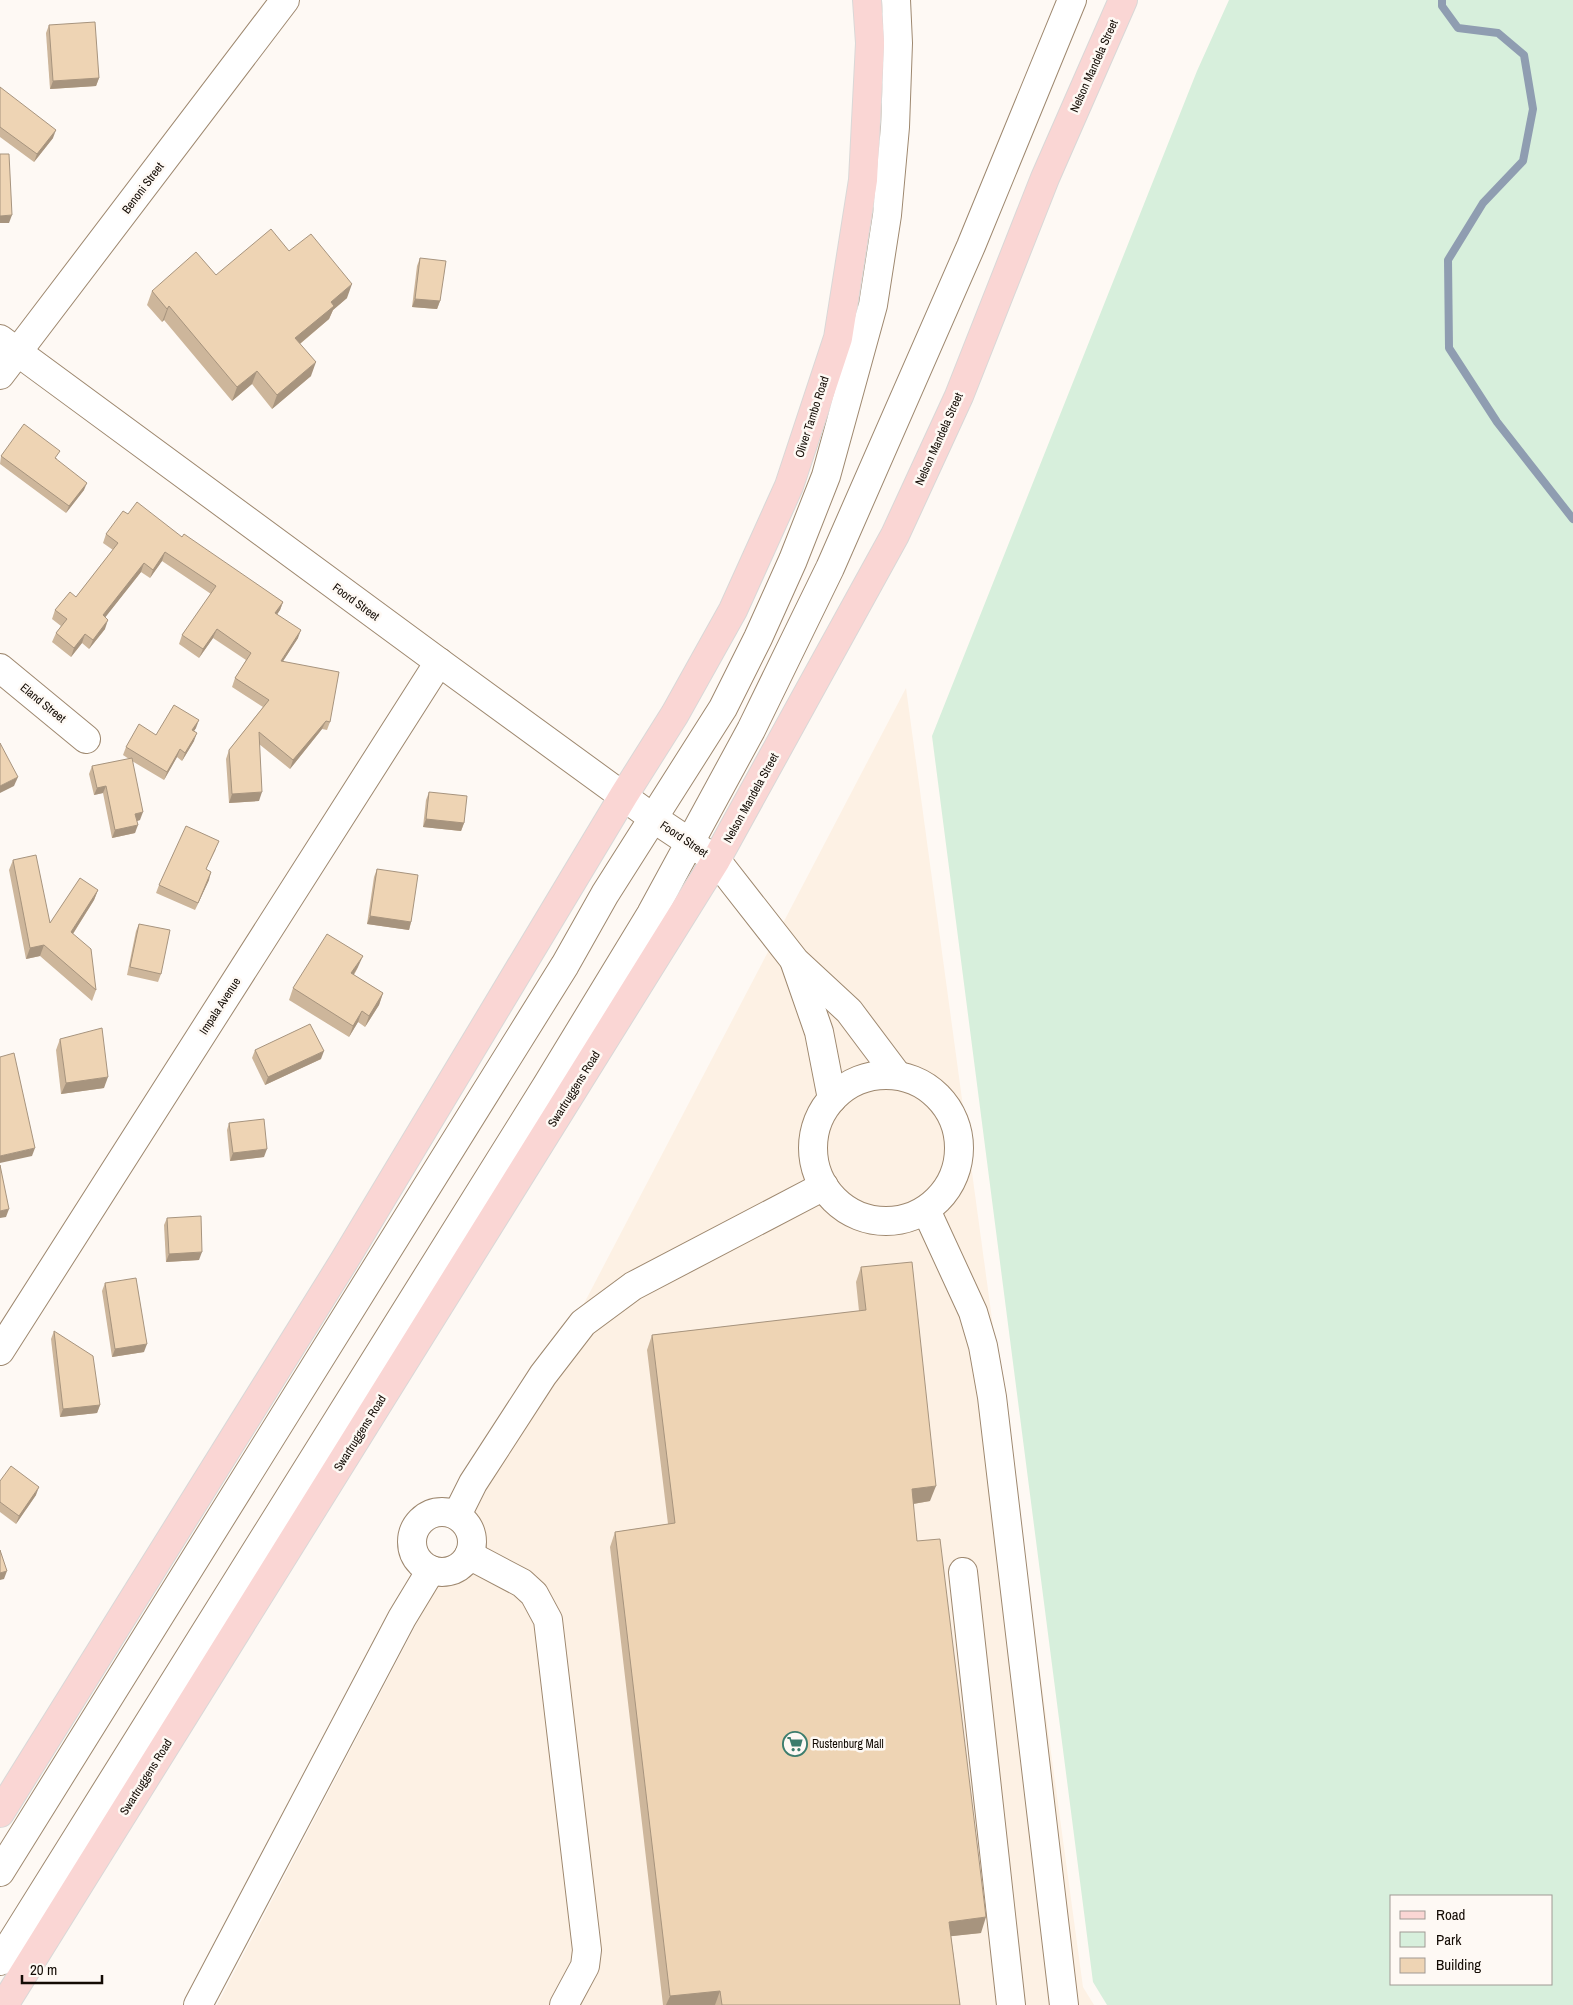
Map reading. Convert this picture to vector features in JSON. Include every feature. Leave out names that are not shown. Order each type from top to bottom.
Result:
[{"type":"main road","name":"Oliver Tambo Road","points":[[624,795],[675,714],[733,610],[789,486],[838,338],[863,180],[870,43],[867,0]]},
{"type":"main road","name":"Nelson Mandela Street","points":[[716,860],[895,536],[959,396],[1045,178],[1123,0]]},
{"type":"main road","points":[[0,1813],[344,1261],[624,795]]},
{"type":"main road","name":"Swartruggens Road","points":[[4,2005],[716,860]]},
{"type":"street","name":"Benoni Street","points":[[0,375],[9,346],[285,0]]},
{"type":"street","points":[[0,1872],[560,974],[605,894],[723,708],[758,638],[793,560],[826,476],[873,304],[887,215],[895,126],[898,43],[896,0]]},
{"type":"street","points":[[0,1961],[652,914],[751,730],[830,568],[971,246],[1072,0]]},
{"type":"street","name":"Foord Street","points":[[9,346],[653,818],[716,860],[795,961]]},
{"type":"street","name":"Impala Avenue","points":[[1,1345],[439,662]]},
{"type":"street","name":"Eland Street","points":[[0,668],[86,739]]},
{"type":"street","points":[[795,961],[849,1011],[897,1075]]},
{"type":"street","points":[[795,961],[819,1032],[832,1099]]},
{"type":"street","points":[[897,1075],[921,1083],[941,1099],[954,1120],[960,1145],[956,1170],[944,1193],[926,1210],[904,1219],[882,1221],[859,1216],[839,1204],[824,1186],[815,1164],[813,1141],[819,1118],[832,1099],[850,1084],[872,1076],[897,1075]]},
{"type":"street","points":[[458,1515],[473,1484],[543,1375],[583,1323],[633,1286],[824,1186]]},
{"type":"street","points":[[926,1210],[973,1312],[983,1346],[992,1397],[1064,2005]]},
{"type":"street","points":[[438,1511],[458,1515],[470,1530],[472,1540],[469,1555],[460,1566],[451,1571],[431,1570],[419,1561],[412,1547],[415,1527],[421,1519],[438,1511]]},
{"type":"street","points":[[469,1555],[522,1583],[534,1594],[548,1620],[586,1950],[584,1966],[564,2005]]},
{"type":"street","points":[[198,2005],[402,1618],[431,1570]]},
{"type":"street","points":[[963,1572],[1011,2005]]},
{"type":"shaded area","points":[[906,688],[1083,1987],[1094,2005],[217,2005]]},
{"type":"green space","points":[[1229,0],[1573,0],[1573,2005],[1107,2005],[1093,1982],[932,736],[1197,71]]},
{"type":"building","points":[[95,22],[99,78],[53,81],[49,25]]},
{"type":"building","points":[[0,87],[56,130],[37,154],[0,127]]},
{"type":"building","points":[[0,154],[9,154],[12,215],[0,216]]},
{"type":"building","points":[[271,229],[289,251],[311,234],[352,284],[331,302],[334,306],[295,338],[316,362],[277,395],[257,371],[237,387],[169,306],[167,309],[152,291],[196,252],[216,275]]},
{"type":"building","points":[[420,258],[446,261],[440,301],[415,299]]},
{"type":"building","points":[[24,424],[60,451],[55,458],[87,483],[69,506],[1,456]]},
{"type":"building","points":[[137,502],[182,537],[184,534],[283,602],[275,613],[301,630],[281,661],[339,672],[330,722],[326,721],[293,760],[259,732],[262,792],[232,794],[229,750],[269,700],[235,678],[251,653],[217,629],[203,649],[182,635],[216,586],[165,552],[153,570],[144,563],[103,615],[108,620],[93,640],[85,634],[74,648],[56,633],[67,619],[55,610],[70,592],[76,597],[118,543],[106,534],[123,511],[128,514]]},
{"type":"building","points":[[174,705],[199,720],[192,730],[197,733],[185,753],[180,749],[167,772],[126,747],[139,724],[156,735]]},
{"type":"building","points":[[0,743],[18,777],[0,786]]},
{"type":"building","points":[[132,758],[143,812],[135,814],[138,825],[115,830],[106,786],[97,788],[92,766]]},
{"type":"building","points":[[429,792],[467,796],[464,823],[426,819]]},
{"type":"building","points":[[186,826],[219,841],[206,869],[211,872],[198,903],[159,885]]},
{"type":"building","points":[[36,855],[50,923],[80,878],[98,890],[71,932],[91,949],[96,990],[44,945],[30,948],[13,860]]},
{"type":"building","points":[[377,869],[418,875],[411,922],[370,916]]},
{"type":"building","points":[[139,924],[170,930],[161,974],[130,967]]},
{"type":"building","points":[[327,934],[363,956],[351,973],[383,993],[369,1016],[362,1011],[353,1026],[293,988]]},
{"type":"building","points":[[310,1024],[324,1051],[268,1077],[255,1050]]},
{"type":"building","points":[[102,1028],[108,1077],[66,1083],[60,1039]]},
{"type":"building","points":[[14,1053],[35,1148],[0,1156],[0,1057]]},
{"type":"building","points":[[264,1119],[267,1149],[233,1153],[229,1123]]},
{"type":"building","points":[[0,1165],[9,1209],[0,1211]]},
{"type":"building","points":[[201,1216],[202,1252],[169,1254],[167,1218]]},
{"type":"building","name":"Rustenburg Mall","points":[[912,1262],[936,1486],[912,1489],[917,1541],[940,1539],[986,1917],[949,1922],[960,2005],[722,2005],[720,1991],[670,1996],[615,1532],[675,1523],[652,1335],[866,1310],[861,1267]]},
{"type":"building","points":[[136,1278],[147,1344],[115,1349],[105,1283]]},
{"type":"building","points":[[54,1331],[93,1356],[100,1405],[63,1409]]},
{"type":"building","points":[[11,1466],[39,1487],[19,1516],[0,1502],[0,1481]]},
{"type":"building","points":[[0,1550],[7,1571],[0,1573]]},
{"type":"waterway","points":[[1442,0],[1442,6],[1458,28],[1498,33],[1524,55],[1533,109],[1523,161],[1483,203],[1448,260],[1449,348],[1497,422],[1573,519]]},
{"type":"place","name":"Rustenburg Mall","points":[[795,1744]]}]
